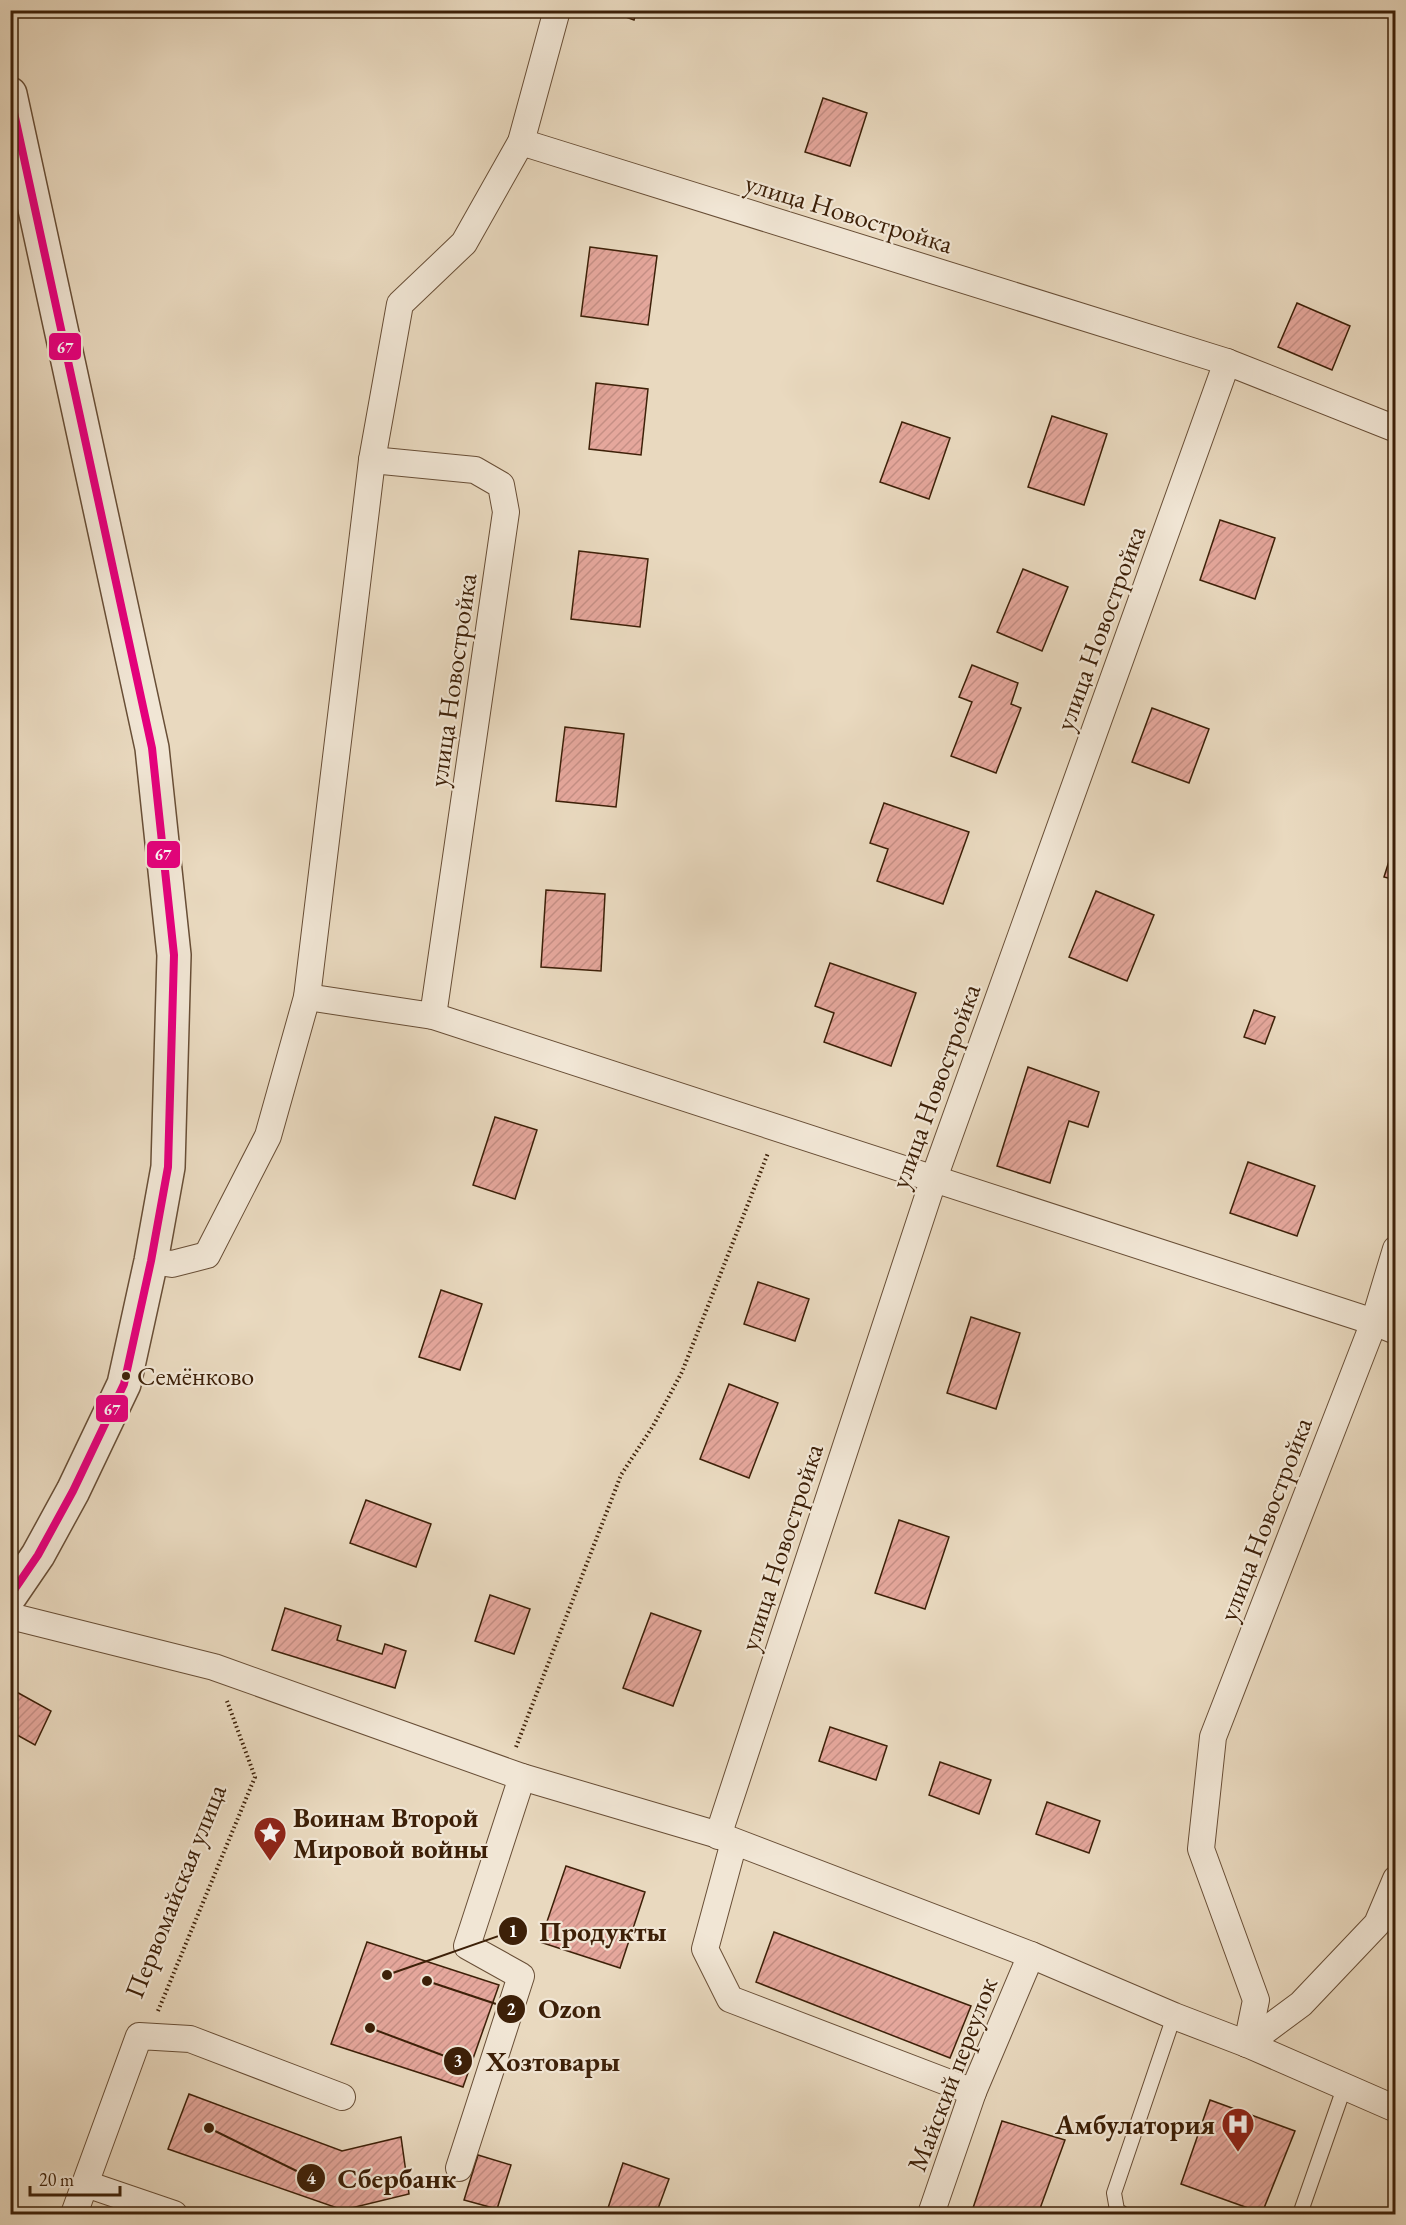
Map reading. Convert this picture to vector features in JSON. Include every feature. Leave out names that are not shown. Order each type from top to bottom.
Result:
[{"type":"street","points":[[151,1261],[172,1264],[207,1255],[268,1136],[307,997],[372,460],[400,304],[464,243],[521,142],[557,10]]},
{"type":"street","points":[[10,94],[152,748],[174,955],[168,1167],[151,1261],[124,1384],[68,1500],[38,1555],[10,1596]]},
{"type":"street","name":"улица Новостройка","points":[[521,142],[1227,362],[1395,429]]},
{"type":"street","name":"улица Новостройка","points":[[973,2092],[730,1999],[705,1949],[726,1839],[933,1178],[1227,362]]},
{"type":"street","name":"улица Новостройка","points":[[372,460],[475,470],[501,485],[506,512],[433,1016]]},
{"type":"street","points":[[307,997],[433,1016],[1385,1326]]},
{"type":"street","name":"улица Новостройка","points":[[1246,2044],[1256,2000],[1201,1849],[1213,1737],[1385,1326],[1395,1249]]},
{"type":"street","points":[[10,1616],[214,1666],[514,1773],[726,1839],[1031,1955],[1246,2044],[1395,2109]]},
{"type":"street","points":[[459,2168],[521,1976],[467,1946],[514,1773]]},
{"type":"street","points":[[1246,2044],[1301,2004],[1377,1924],[1395,1878]]},
{"type":"street","name":"Майский переулок","points":[[932,2214],[973,2092],[1031,1955]]},
{"type":"street","name":"Первомайская улица","points":[[74,2214],[139,2036],[190,2039],[342,2097]]},
{"type":"street","points":[[86,2184],[174,2214]]},
{"type":"lane","points":[[1124,2214],[1117,2210],[1114,2193],[1174,2016]]},
{"type":"lane","points":[[1300,2214],[1344,2088]]},
{"type":"path","points":[[514,1773],[621,1475],[653,1426],[682,1372],[779,1127]]},
{"type":"path","name":"Первомайская улица","points":[[147,2037],[255,1777],[214,1666]]},
{"type":"building","points":[[607,10],[637,10],[634,20]]},
{"type":"building","points":[[823,98],[867,113],[850,166],[805,152]]},
{"type":"building","points":[[590,247],[657,256],[648,325],[581,316]]},
{"type":"building","points":[[1297,303],[1350,326],[1332,370],[1278,347]]},
{"type":"building","points":[[596,383],[648,389],[641,455],[589,449]]},
{"type":"building","points":[[1052,416],[1107,434],[1084,505],[1028,487]]},
{"type":"building","points":[[902,422],[950,438],[929,499],[880,482]]},
{"type":"building","points":[[1220,520],[1275,538],[1255,599],[1200,580]]},
{"type":"building","points":[[579,551],[648,559],[640,627],[571,619]]},
{"type":"building","points":[[1023,569],[1068,587],[1042,651],[997,632]]},
{"type":"building","points":[[972,665],[1018,683],[1011,704],[1021,708],[996,773],[951,756],[972,702],[959,697]]},
{"type":"building","points":[[1152,708],[1209,729],[1189,783],[1132,762]]},
{"type":"building","points":[[565,727],[624,734],[616,807],[556,801]]},
{"type":"building","points":[[884,803],[969,832],[943,904],[877,881],[888,849],[870,843]]},
{"type":"building","points":[[1396,839],[1396,880],[1384,877]]},
{"type":"building","points":[[546,890],[605,894],[601,971],[541,967]]},
{"type":"building","points":[[1096,891],[1154,915],[1127,981],[1069,957]]},
{"type":"building","points":[[830,963],[916,993],[891,1066],[824,1042],[834,1013],[815,1006]]},
{"type":"building","points":[[1254,1010],[1275,1017],[1265,1044],[1244,1037]]},
{"type":"building","points":[[1028,1067],[1099,1092],[1088,1127],[1069,1121],[1050,1183],[997,1166]]},
{"type":"building","points":[[495,1117],[537,1130],[515,1199],[473,1185]]},
{"type":"building","points":[[1248,1162],[1315,1186],[1297,1236],[1230,1213]]},
{"type":"building","points":[[758,1282],[809,1299],[795,1341],[744,1324]]},
{"type":"building","points":[[441,1290],[482,1304],[460,1370],[419,1357]]},
{"type":"building","points":[[971,1317],[1020,1333],[996,1409],[947,1393]]},
{"type":"building","points":[[729,1384],[778,1403],[749,1478],[700,1459]]},
{"type":"building","points":[[366,1500],[431,1524],[416,1567],[350,1543]]},
{"type":"building","points":[[899,1520],[949,1537],[925,1609],[875,1593]]},
{"type":"building","points":[[490,1595],[530,1609],[514,1654],[475,1641]]},
{"type":"building","points":[[285,1608],[341,1626],[337,1640],[382,1654],[385,1644],[406,1651],[395,1688],[272,1650]]},
{"type":"building","points":[[651,1613],[701,1631],[673,1706],[623,1688]]},
{"type":"building","points":[[13,1690],[51,1711],[35,1745],[10,1731],[10,1694]]},
{"type":"building","points":[[830,1727],[887,1746],[876,1780],[819,1761]]},
{"type":"building","points":[[940,1762],[991,1780],[979,1814],[929,1795]]},
{"type":"building","points":[[1047,1802],[1100,1821],[1089,1853],[1036,1834]]},
{"type":"building","points":[[566,1866],[645,1892],[620,1968],[540,1942]]},
{"type":"building","points":[[774,1932],[971,2006],[950,2058],[756,1982]]},
{"type":"building","points":[[367,1942],[499,1985],[463,2087],[331,2044]]},
{"type":"building","points":[[189,2094],[342,2151],[401,2137],[409,2194],[343,2210],[168,2149]]},
{"type":"building","name":"Амбулатория","points":[[1210,2100],[1295,2131],[1262,2213],[1181,2184]]},
{"type":"building","points":[[1002,2121],[1065,2140],[1038,2214],[971,2214]]},
{"type":"building","points":[[478,2155],[511,2165],[497,2209],[464,2200]]},
{"type":"building","points":[[623,2163],[669,2179],[656,2214],[606,2214]]},
{"type":"transit line","name":"67","points":[[10,94],[152,748],[174,955],[168,1167],[151,1261],[124,1384],[73,1491],[38,1555],[10,1596]]},
{"type":"place","name":"Семёнково","points":[[126,1376]]},
{"type":"place","name":"Воинам Второй Мировой войны","points":[[270,1862]]},
{"type":"place","name":"Продукты","points":[[387,1975]]},
{"type":"place","name":"Ozon","points":[[427,1981]]},
{"type":"place","name":"Хозтовары","points":[[370,2028]]},
{"type":"place","name":"Сбербанк","points":[[209,2128]]},
{"type":"place","name":"Амбулатория","points":[[1238,2153]]}]
